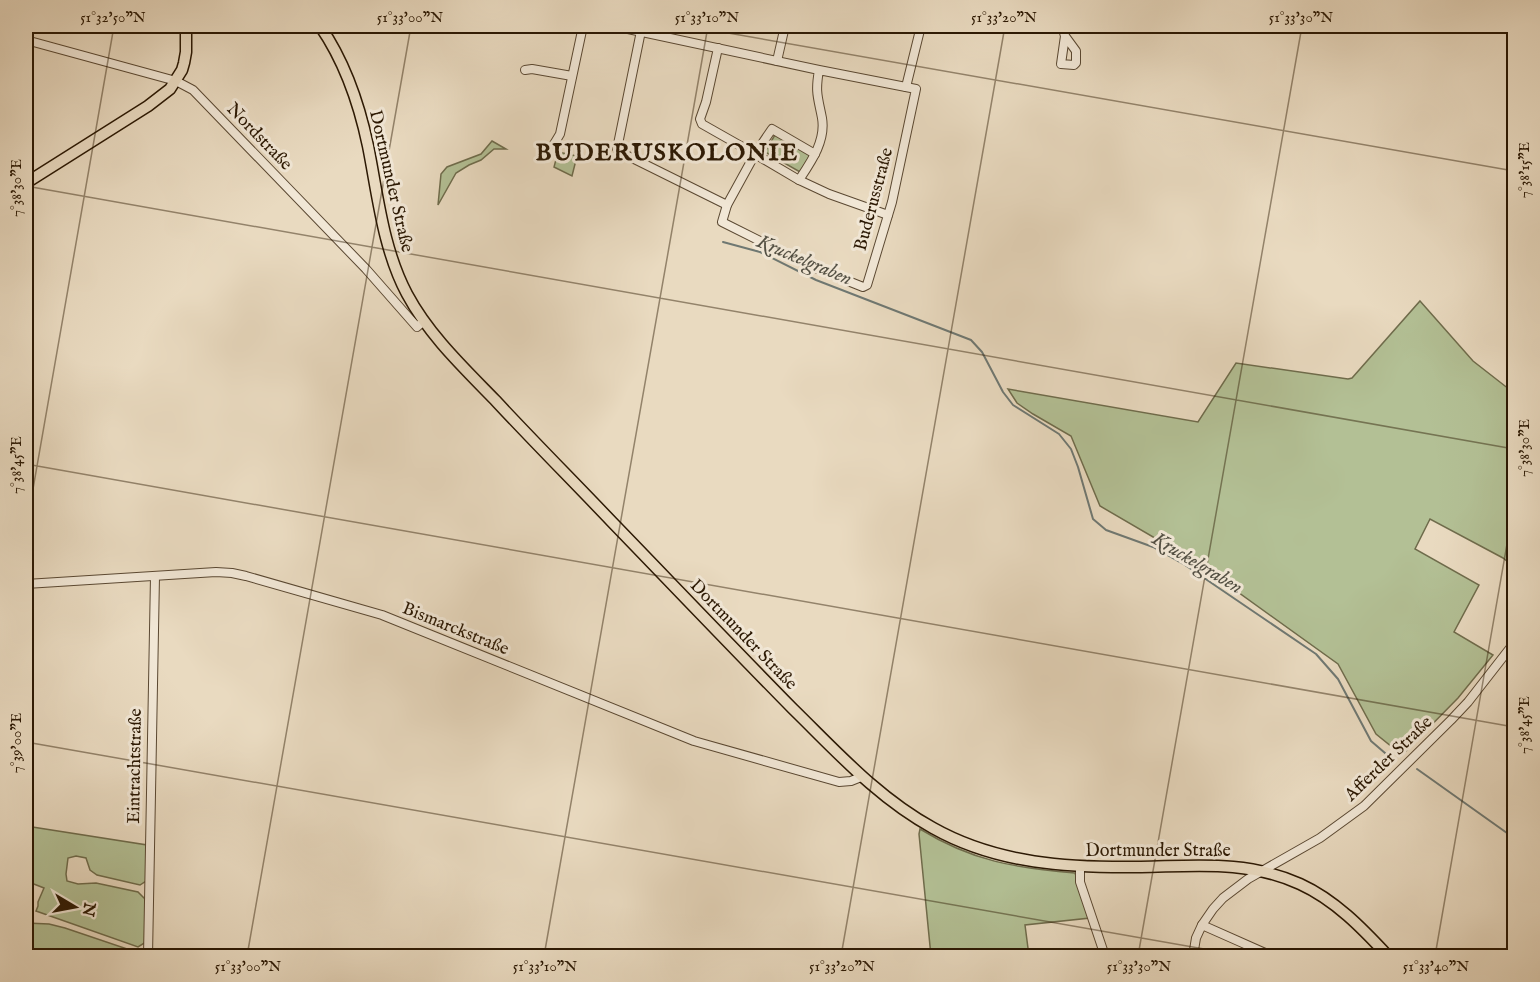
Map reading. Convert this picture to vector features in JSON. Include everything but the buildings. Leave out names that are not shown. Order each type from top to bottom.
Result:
[{"type":"main road","points":[[26,183],[170,89],[184,63],[186,26]]},
{"type":"main road","name":"Dortmunder Straße","points":[[320,26],[334,47],[357,101],[385,232],[396,271],[424,321],[449,352],[546,454],[861,777],[931,827],[962,843],[990,853],[1048,864],[1080,867],[1217,865],[1250,868],[1299,883],[1332,903],[1388,957]]},
{"type":"street","points":[[554,144],[559,138],[583,26]]},
{"type":"street","points":[[614,26],[906,87],[921,26]]},
{"type":"street","points":[[777,61],[785,26]]},
{"type":"street","points":[[1062,26],[1065,36]]},
{"type":"street","points":[[641,31],[617,149],[620,152],[727,206],[755,154],[772,129],[815,154]]},
{"type":"street","name":"Nordstraße","points":[[26,40],[176,81],[193,90],[366,269],[417,327],[424,321]]},
{"type":"street","points":[[718,48],[700,122],[800,180],[840,198],[888,215]]},
{"type":"street","points":[[525,70],[532,69],[572,76]]},
{"type":"street","points":[[800,180],[819,143],[822,125],[816,86],[819,70]]},
{"type":"street","name":"Buderusstraße","points":[[727,206],[722,222],[808,265],[863,287],[867,285],[892,202],[916,89],[906,87]]},
{"type":"street","name":"Bismarckstraße","points":[[26,584],[216,572],[246,576],[382,615],[694,741],[839,782],[852,781],[861,777]]},
{"type":"street","name":"Eintrachtstraße","points":[[148,957],[155,576]]},
{"type":"street","name":"Afferder Straße","points":[[1202,925],[1223,898],[1248,879],[1320,838],[1364,806],[1468,702],[1515,643]]},
{"type":"street","points":[[1080,867],[1080,882],[1105,957]]},
{"type":"street","points":[[1193,957],[1196,938],[1202,925],[1272,957]]},
{"type":"green space","points":[[776,133],[811,154],[800,172],[765,152]]},
{"type":"green space","points":[[492,141],[506,149],[494,149],[481,160],[456,173],[438,205],[441,174],[447,167],[481,154]]},
{"type":"green space","points":[[558,152],[577,156],[572,176],[554,167]]},
{"type":"green space","points":[[1420,301],[1473,361],[1514,393],[1514,567],[1503,558],[1430,519],[1415,549],[1479,585],[1454,632],[1493,655],[1458,698],[1402,755],[1376,734],[1338,664],[1196,562],[1100,506],[1071,436],[1017,403],[1008,389],[1198,422],[1236,363],[1352,378]]},
{"type":"green space","points":[[26,826],[147,845],[146,881],[140,885],[97,875],[90,870],[86,858],[76,856],[68,858],[66,874],[67,881],[78,884],[96,883],[138,892],[145,899],[146,942],[138,947],[36,911],[44,888],[26,881]]},
{"type":"green space","points":[[920,829],[976,856],[1033,869],[1075,873],[1090,918],[1025,925],[1029,956],[931,956]]},
{"type":"green space","points":[[26,923],[49,924],[65,928],[145,956],[26,956]]},
{"type":"waterway","name":"Kruckelgraben","points":[[723,242],[760,252],[816,280],[971,340],[982,352],[1003,392],[1013,405],[1059,434],[1071,449],[1093,519],[1106,530],[1153,547],[1185,565],[1316,654],[1338,679],[1371,741],[1392,759]]},
{"type":"waterway","name":"Kruckelgraben","points":[[1417,769],[1514,838]]},
{"type":"waterway","points":[[37,956],[43,954],[62,956]]},
{"type":"district","name":"BUDERUSKOLONIE","points":[[667,152]]}]
